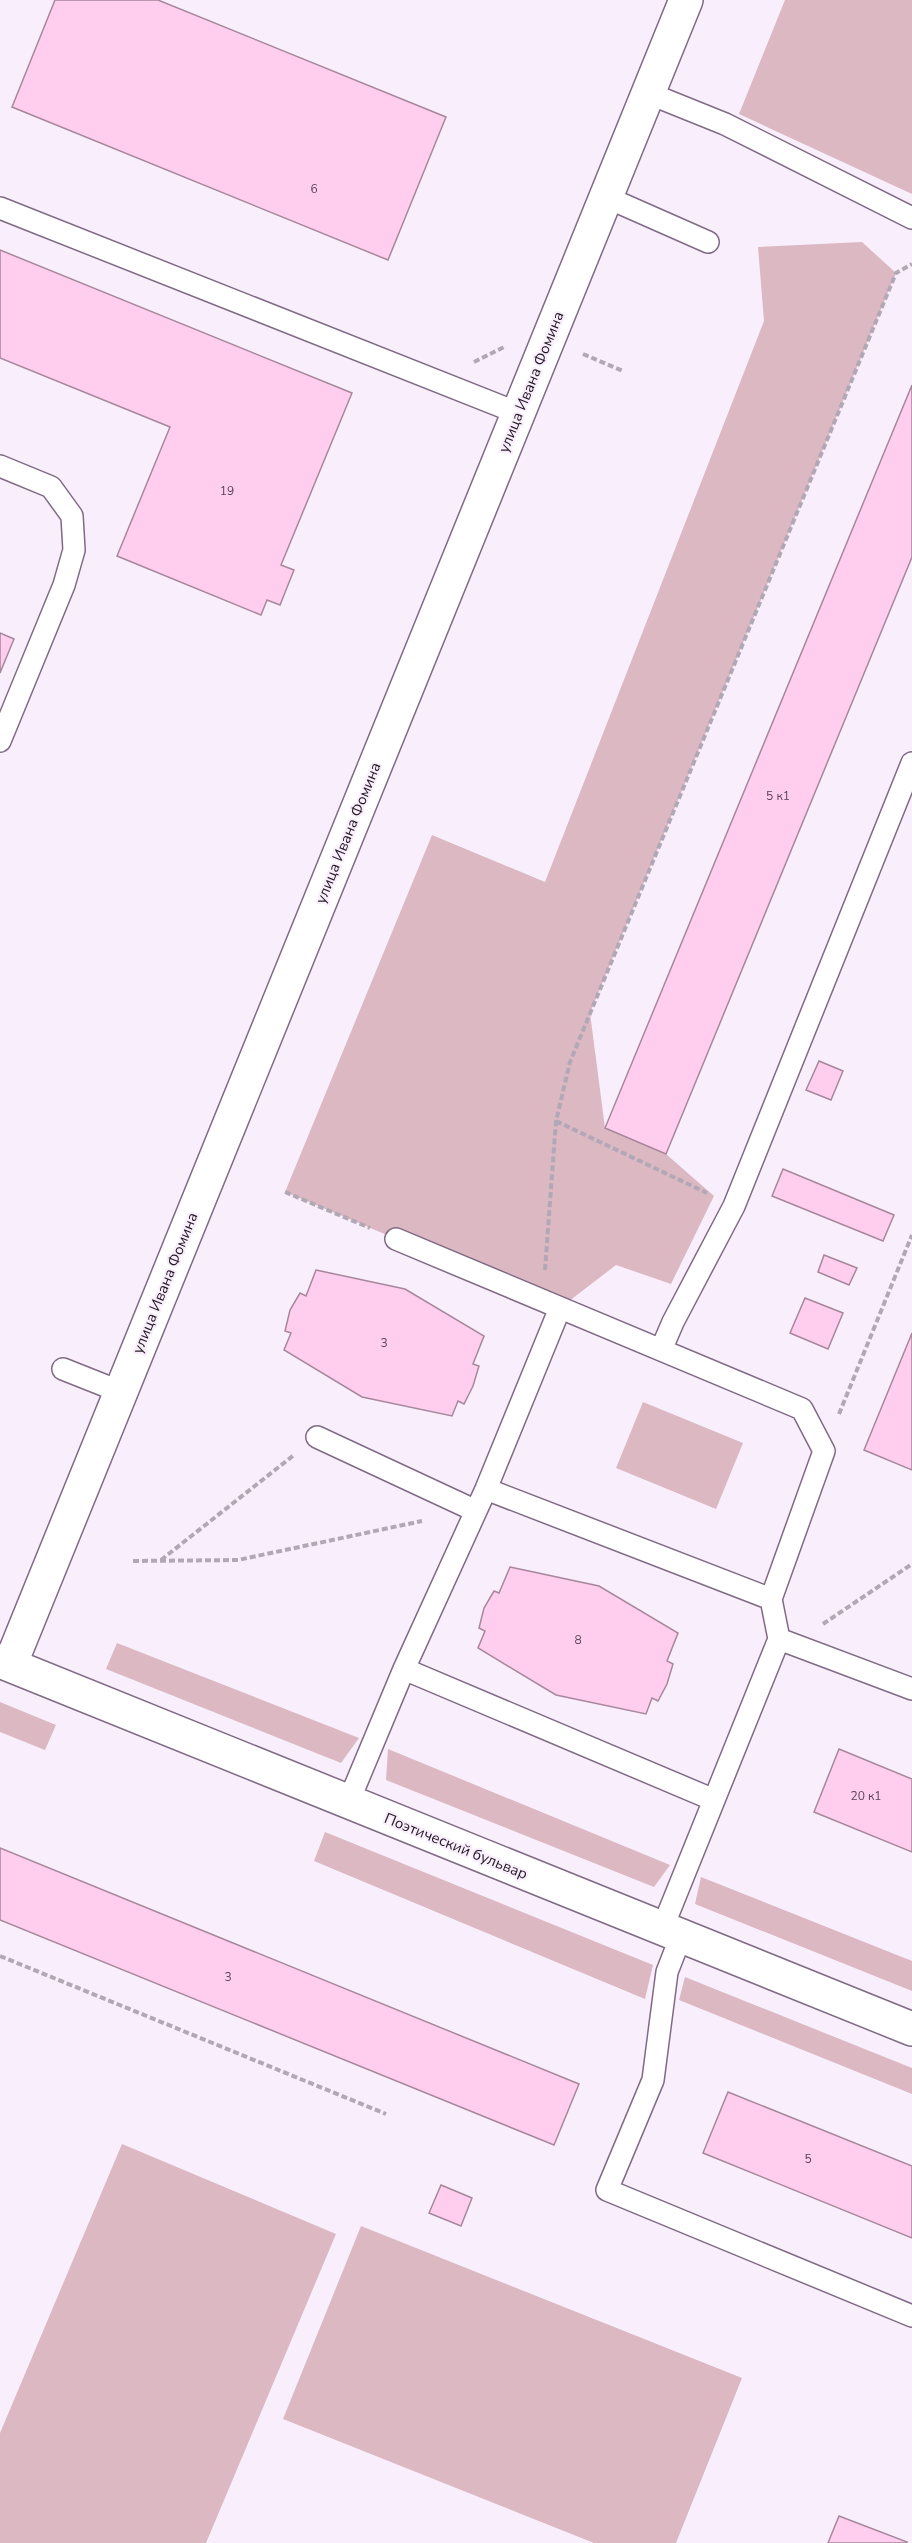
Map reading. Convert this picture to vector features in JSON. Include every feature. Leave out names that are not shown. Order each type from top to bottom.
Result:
[{"type":"street","name":"улица Ивана Фомина","points":[[5,1663],[121,1392],[686,0]]},
{"type":"street","name":"Поэтический бульвар","points":[[5,1663],[912,2030]]},
{"type":"lane","points":[[648,93],[725,124],[912,218]]},
{"type":"lane","points":[[606,197],[708,242]]},
{"type":"lane","points":[[0,207],[518,413]]},
{"type":"lane","points":[[0,466],[51,487],[72,516],[74,550],[64,585],[0,741]]},
{"type":"lane","points":[[662,1350],[673,1322],[734,1206],[912,763]]},
{"type":"lane","points":[[396,1239],[802,1409],[824,1451],[771,1599],[786,1642],[714,1800],[672,1932],[653,2080],[607,2190],[912,2316]]},
{"type":"lane","points":[[348,1803],[404,1669],[486,1488],[551,1304]]},
{"type":"lane","points":[[63,1369],[121,1392]]},
{"type":"lane","points":[[317,1437],[476,1511]]},
{"type":"lane","points":[[486,1488],[771,1599]]},
{"type":"lane","points":[[786,1642],[912,1689]]},
{"type":"lane","points":[[404,1669],[714,1800]]},
{"type":"path","points":[[551,1304],[556,1121],[573,1052],[896,273],[912,264]]},
{"type":"path","points":[[450,386],[458,367],[481,360],[505,346]]},
{"type":"path","points":[[583,354],[623,371]]},
{"type":"path","points":[[556,1121],[734,1206]]},
{"type":"path","points":[[285,1192],[396,1239]]},
{"type":"path","points":[[824,1451],[912,1235]]},
{"type":"path","points":[[161,1561],[317,1437]]},
{"type":"path","points":[[133,1561],[238,1560],[355,1534],[476,1511]]},
{"type":"path","points":[[786,1642],[912,1564]]},
{"type":"path","points":[[0,1956],[386,2114]]},
{"type":"shaded area","points":[[785,0],[912,0],[912,194],[739,114]]},
{"type":"shaded area","points":[[862,242],[896,273],[590,1013],[605,1128],[666,1154],[714,1196],[671,1284],[616,1265],[560,1308],[285,1192],[432,835],[545,882],[764,321],[758,247]]},
{"type":"shaded area","points":[[643,1402],[743,1443],[716,1509],[616,1468]]},
{"type":"shaded area","points":[[117,1643],[359,1738],[341,1763],[106,1669]]},
{"type":"shaded area","points":[[0,1702],[56,1725],[45,1750],[0,1732]]},
{"type":"shaded area","points":[[388,1749],[670,1865],[654,1887],[386,1780]]},
{"type":"shaded area","points":[[325,1832],[653,1965],[645,1999],[314,1861]]},
{"type":"shaded area","points":[[701,1877],[912,1961],[912,1991],[695,1904]]},
{"type":"shaded area","points":[[685,1977],[912,2068],[912,2094],[679,2000]]},
{"type":"shaded area","points":[[122,2144],[336,2234],[206,2543],[0,2543],[0,2433]]},
{"type":"shaded area","points":[[361,2226],[742,2378],[676,2543],[594,2543],[283,2419]]},
{"type":"building","points":[[55,0],[158,0],[446,117],[388,260],[12,107]]},
{"type":"building","points":[[0,250],[352,393],[281,565],[294,570],[280,605],[267,600],[261,615],[117,556],[170,427],[0,358]]},
{"type":"building","points":[[912,385],[912,557],[666,1154],[605,1128]]},
{"type":"building","points":[[0,633],[14,639],[0,673]]},
{"type":"building","points":[[819,1061],[843,1071],[831,1100],[806,1090]]},
{"type":"building","points":[[783,1169],[894,1215],[883,1241],[772,1196]]},
{"type":"building","points":[[824,1255],[857,1268],[849,1285],[818,1272]]},
{"type":"building","points":[[316,1270],[405,1289],[484,1336],[473,1364],[479,1366],[464,1404],[458,1401],[452,1416],[362,1397],[284,1350],[291,1333],[285,1331],[290,1310],[300,1293],[306,1296]]},
{"type":"building","points":[[805,1298],[843,1313],[828,1349],[790,1333]]},
{"type":"building","points":[[912,1333],[912,1470],[864,1450]]},
{"type":"building","points":[[510,1567],[599,1586],[678,1633],[667,1661],[673,1664],[667,1684],[658,1701],[652,1698],[646,1714],[556,1695],[478,1648],[485,1631],[479,1628],[484,1608],[494,1591],[499,1593]]},
{"type":"building","points":[[839,1749],[912,1779],[912,1852],[814,1812]]},
{"type":"building","points":[[0,1848],[579,2084],[554,2145],[0,1920]]},
{"type":"building","points":[[728,2092],[912,2166],[912,2238],[703,2153]]},
{"type":"building","points":[[441,2185],[472,2198],[461,2226],[429,2213]]},
{"type":"building","points":[[839,2516],[907,2542],[828,2543]]}]
